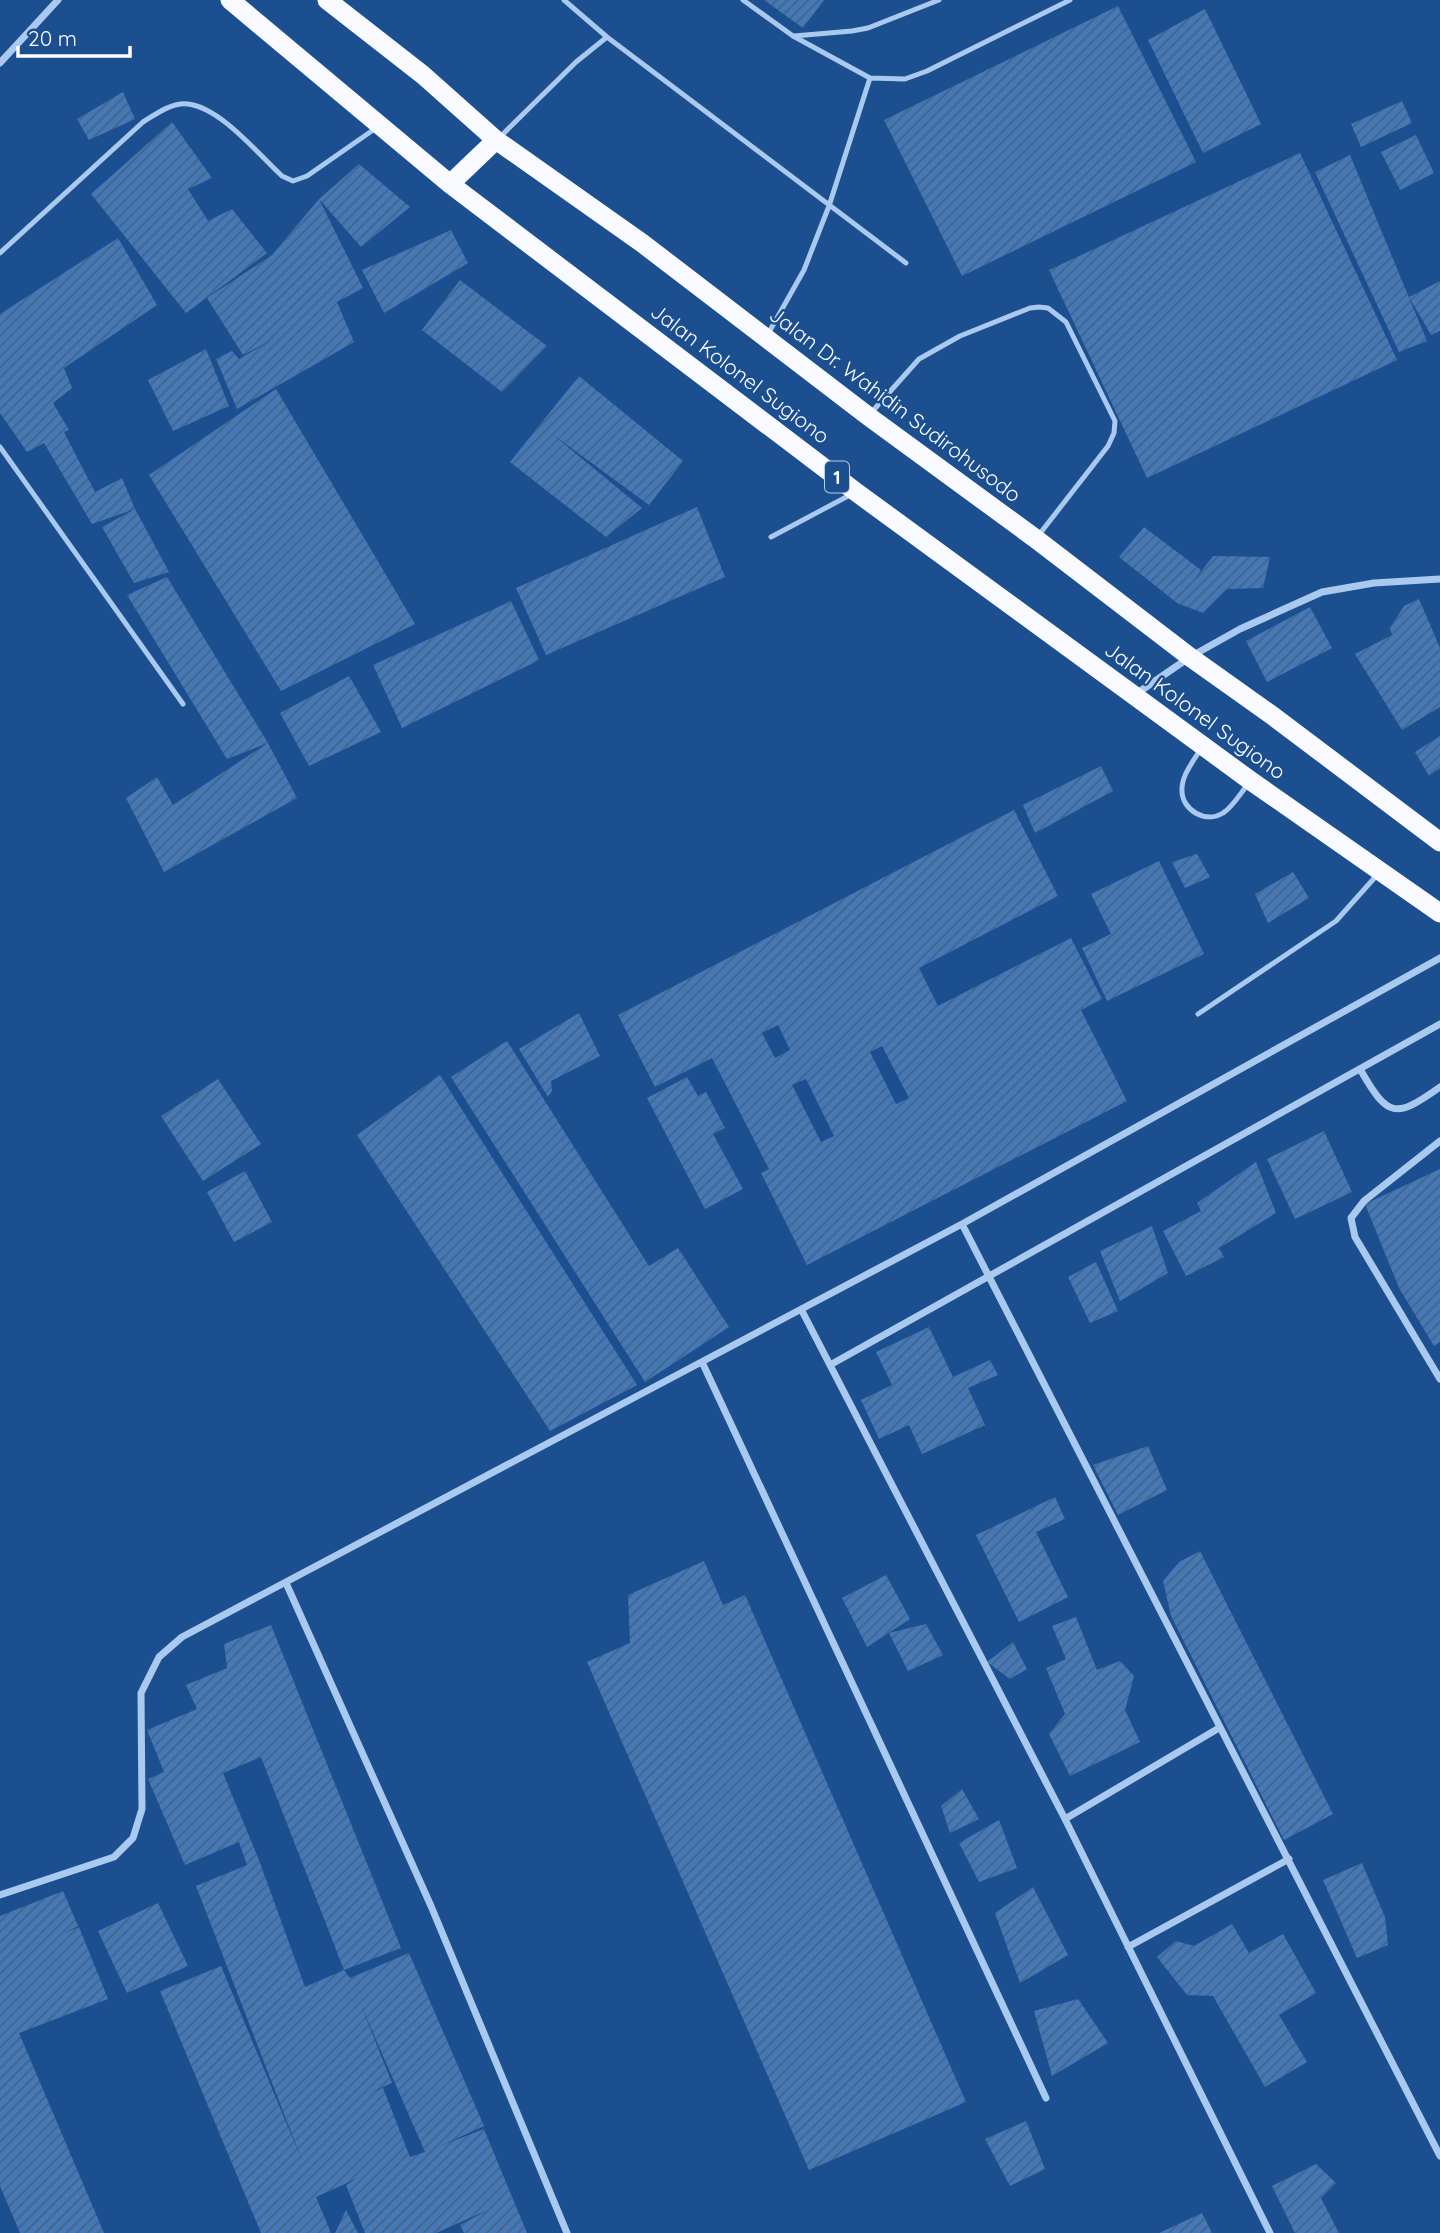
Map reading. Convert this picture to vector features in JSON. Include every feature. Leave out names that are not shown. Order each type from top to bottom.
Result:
[{"type":"highway","name":"Jalan Kolonel Sugiono","points":[[230,0],[450,184],[856,492],[1251,781],[1440,913]]},
{"type":"highway","name":"Jalan Dr. Wahidin Sudirohusodo","points":[[327,0],[423,75],[496,140],[642,243],[868,416],[1440,842]]},
{"type":"highway","points":[[450,184],[496,140]]},
{"type":"street","points":[[0,63],[58,0]]},
{"type":"street","points":[[1134,696],[1190,657],[1240,629],[1322,592],[1374,583],[1440,579]]},
{"type":"street","points":[[0,1895],[114,1857],[133,1838],[142,1809],[141,1693],[159,1657],[182,1637],[962,1224],[1440,958]]},
{"type":"street","points":[[830,1365],[1440,1024]]},
{"type":"street","points":[[1360,1069],[1381,1103],[1397,1110],[1414,1105],[1440,1087]]},
{"type":"street","points":[[1440,1140],[1364,1201],[1351,1218],[1355,1237],[1440,1379]]},
{"type":"street","points":[[962,1224],[1440,2156]]},
{"type":"street","points":[[801,1309],[1065,1819],[1270,2233]]},
{"type":"street","points":[[702,1362],[1046,2098]]},
{"type":"street","points":[[286,1583],[431,1906],[567,2233]]},
{"type":"street","points":[[1065,1819],[1219,1728]]},
{"type":"street","points":[[1128,1947],[1289,1859]]},
{"type":"lane","points":[[564,0],[607,37],[906,263]]},
{"type":"lane","points":[[743,0],[793,36],[870,78],[905,79],[927,71],[1070,0]]},
{"type":"lane","points":[[793,36],[868,28],[939,0]]},
{"type":"lane","points":[[496,140],[607,37]]},
{"type":"lane","points":[[766,338],[799,281],[829,205],[870,78]]},
{"type":"lane","points":[[0,253],[144,122],[165,109],[187,104],[215,113],[282,176],[293,181],[307,176],[378,126]]},
{"type":"lane","points":[[868,416],[919,359],[960,336],[1030,308],[1048,308],[1057,313],[1066,322],[1115,421],[1114,433],[1108,446],[1036,539]]},
{"type":"lane","points":[[0,447],[183,704]]},
{"type":"lane","points":[[771,537],[856,492]]},
{"type":"lane","points":[[1202,745],[1184,777],[1182,791],[1184,801],[1197,815],[1210,817],[1223,813],[1251,781]]},
{"type":"lane","points":[[1198,1014],[1336,921],[1381,870]]},
{"type":"building","points":[[764,0],[824,0],[803,28]]},
{"type":"building","points":[[1118,6],[1196,162],[962,276],[884,120]]},
{"type":"building","points":[[1205,9],[1261,124],[1203,153],[1148,40]]},
{"type":"building","points":[[123,92],[135,119],[89,140],[77,119]]},
{"type":"building","points":[[1402,101],[1412,123],[1361,147],[1351,124]]},
{"type":"building","points":[[172,122],[212,178],[188,189],[208,221],[232,209],[267,253],[186,313],[91,194]]},
{"type":"building","points":[[1416,135],[1434,173],[1400,190],[1381,152]]},
{"type":"building","points":[[1300,153],[1397,360],[1147,478],[1049,270]]},
{"type":"building","points":[[1350,155],[1427,341],[1399,352],[1315,172]]},
{"type":"building","points":[[359,164],[410,207],[361,247],[319,199]]},
{"type":"building","points":[[319,199],[363,288],[337,302],[354,342],[237,409],[216,359],[232,351],[239,359],[276,338],[243,355],[207,298],[272,255]]},
{"type":"building","points":[[451,230],[468,263],[384,313],[362,270]]},
{"type":"building","points":[[118,238],[157,305],[64,368],[72,388],[53,403],[69,430],[64,432],[95,492],[122,478],[135,509],[92,524],[44,443],[27,452],[0,413],[0,314]]},
{"type":"building","points":[[460,280],[547,346],[502,392],[422,330]]},
{"type":"building","points":[[1440,281],[1440,331],[1431,335],[1409,297]]},
{"type":"building","points":[[206,349],[229,406],[173,431],[148,380]]},
{"type":"building","points":[[579,376],[683,461],[649,505],[552,434],[642,508],[606,537],[510,462]]},
{"type":"building","points":[[276,389],[415,624],[281,691],[149,475]]},
{"type":"building","points":[[697,507],[725,577],[546,655],[516,588]]},
{"type":"building","points":[[135,509],[169,572],[134,583],[102,527]]},
{"type":"building","points":[[1144,527],[1201,570],[1194,581],[1213,556],[1270,557],[1263,588],[1227,589],[1203,613],[1177,603],[1119,557]]},
{"type":"building","points":[[167,577],[268,743],[227,759],[127,595]]},
{"type":"building","points":[[1419,599],[1440,648],[1440,707],[1402,730],[1355,654],[1392,635],[1390,628],[1404,606]]},
{"type":"building","points":[[511,601],[539,660],[402,728],[373,665]]},
{"type":"building","points":[[1310,607],[1332,648],[1267,682],[1246,641]]},
{"type":"building","points":[[349,676],[381,732],[309,766],[280,713]]},
{"type":"building","points":[[1440,736],[1440,768],[1429,776],[1415,752]]},
{"type":"building","points":[[268,743],[297,798],[164,872],[126,798],[157,777],[173,805]]},
{"type":"building","points":[[1101,766],[1113,791],[1035,833],[1023,805]]},
{"type":"building","points":[[1014,810],[1058,896],[919,968],[938,1006],[1071,938],[1102,999],[1081,1010],[1127,1101],[807,1265],[761,1173],[769,1169],[712,1058],[655,1087],[618,1015]],"holes":[[[778,1025],[790,1050],[775,1058],[762,1033]],[[882,1046],[909,1098],[896,1104],[870,1052]],[[806,1079],[834,1136],[821,1142],[792,1085]]]},
{"type":"building","points":[[1197,854],[1210,877],[1185,888],[1172,862]]},
{"type":"building","points":[[1159,861],[1204,954],[1107,1001],[1082,948],[1111,934],[1091,894]]},
{"type":"building","points":[[1293,872],[1309,898],[1268,923],[1255,894]]},
{"type":"building","points":[[579,1013],[600,1056],[551,1081],[552,1091],[548,1097],[519,1049]]},
{"type":"building","points":[[507,1041],[649,1266],[678,1248],[729,1327],[645,1382],[451,1077]]},
{"type":"building","points":[[440,1075],[637,1385],[550,1431],[357,1135]]},
{"type":"building","points":[[687,1077],[698,1096],[706,1092],[725,1128],[713,1134],[743,1189],[705,1209],[647,1098]]},
{"type":"building","points":[[218,1079],[261,1144],[203,1181],[161,1116]]},
{"type":"building","points":[[1324,1131],[1352,1192],[1295,1219],[1267,1159]]},
{"type":"building","points":[[1256,1162],[1276,1213],[1219,1248],[1224,1257],[1186,1276],[1163,1231],[1201,1211],[1197,1203]]},
{"type":"building","points":[[1440,1169],[1440,1342],[1434,1346],[1399,1288],[1365,1204]]},
{"type":"building","points":[[245,1171],[272,1222],[234,1242],[207,1192]]},
{"type":"building","points":[[1152,1226],[1168,1273],[1120,1301],[1100,1251]]},
{"type":"building","points":[[1096,1262],[1118,1311],[1090,1323],[1068,1277]]},
{"type":"building","points":[[929,1327],[953,1377],[990,1360],[998,1375],[968,1388],[985,1425],[922,1454],[909,1425],[879,1439],[861,1400],[892,1385],[876,1352]]},
{"type":"building","points":[[1148,1446],[1167,1490],[1118,1515],[1093,1465]]},
{"type":"building","points":[[1055,1497],[1065,1519],[1036,1532],[1068,1597],[1019,1622],[976,1535]]},
{"type":"building","points":[[1200,1551],[1333,1814],[1284,1840],[1171,1616],[1163,1581],[1179,1562]]},
{"type":"building","points":[[704,1561],[723,1605],[745,1595],[966,2102],[809,2170],[587,1662],[630,1643],[628,1595]]},
{"type":"building","points":[[886,1575],[910,1619],[867,1647],[842,1598]]},
{"type":"building","points":[[1076,1617],[1097,1670],[1120,1661],[1134,1676],[1125,1710],[1140,1742],[1070,1776],[1049,1734],[1065,1714],[1046,1668],[1066,1659],[1052,1626]]},
{"type":"building","points":[[926,1624],[943,1655],[908,1671],[889,1633]]},
{"type":"building","points":[[271,1625],[401,1948],[344,1970],[350,1978],[409,1953],[484,2126],[440,2146],[484,2129],[527,2233],[464,2233],[460,2225],[490,2209],[436,2233],[365,2233],[346,2185],[358,2178],[316,2197],[331,2233],[261,2233],[160,1991],[221,1966],[303,2163],[196,1886],[247,1865],[239,1842],[185,1865],[148,1779],[164,1772],[147,1730],[197,1709],[186,1685],[227,1668],[224,1644]],"holes":[[[261,1757],[344,1970],[305,1987],[259,1860],[223,1773]],[[360,2003],[425,2152],[410,2157],[383,2088],[372,2092],[392,2083]]]},
{"type":"building","points":[[1013,1642],[1027,1669],[1010,1679],[987,1662]]},
{"type":"building","points":[[962,1789],[979,1819],[950,1833],[941,1806]]},
{"type":"building","points":[[999,1820],[1017,1868],[979,1882],[959,1843]]},
{"type":"building","points":[[1362,1863],[1385,1917],[1388,1945],[1357,1958],[1323,1880]]},
{"type":"building","points":[[1033,1887],[1068,1955],[1020,1983],[995,1913]]},
{"type":"building","points":[[63,1891],[78,1926],[64,1933],[79,1927],[108,1999],[19,2033],[104,2233],[20,2233],[0,2186],[0,1916]]},
{"type":"building","points":[[158,1903],[188,1966],[127,1993],[98,1931]]},
{"type":"building","points":[[1232,1924],[1249,1953],[1283,1934],[1316,1993],[1279,2015],[1307,2062],[1265,2087],[1213,1996],[1187,1995],[1157,1957],[1176,1941],[1194,1946]]},
{"type":"building","points":[[1078,1999],[1108,2043],[1052,2076],[1034,2011]]},
{"type":"building","points":[[1026,2121],[1045,2169],[1010,2186],[985,2139]]},
{"type":"building","points":[[1316,2164],[1336,2183],[1321,2198],[1339,2233],[1295,2233],[1272,2186]]},
{"type":"building","points":[[346,2210],[358,2233],[335,2233]]},
{"type":"building","points":[[1202,2213],[1212,2233],[1159,2233]]}]
